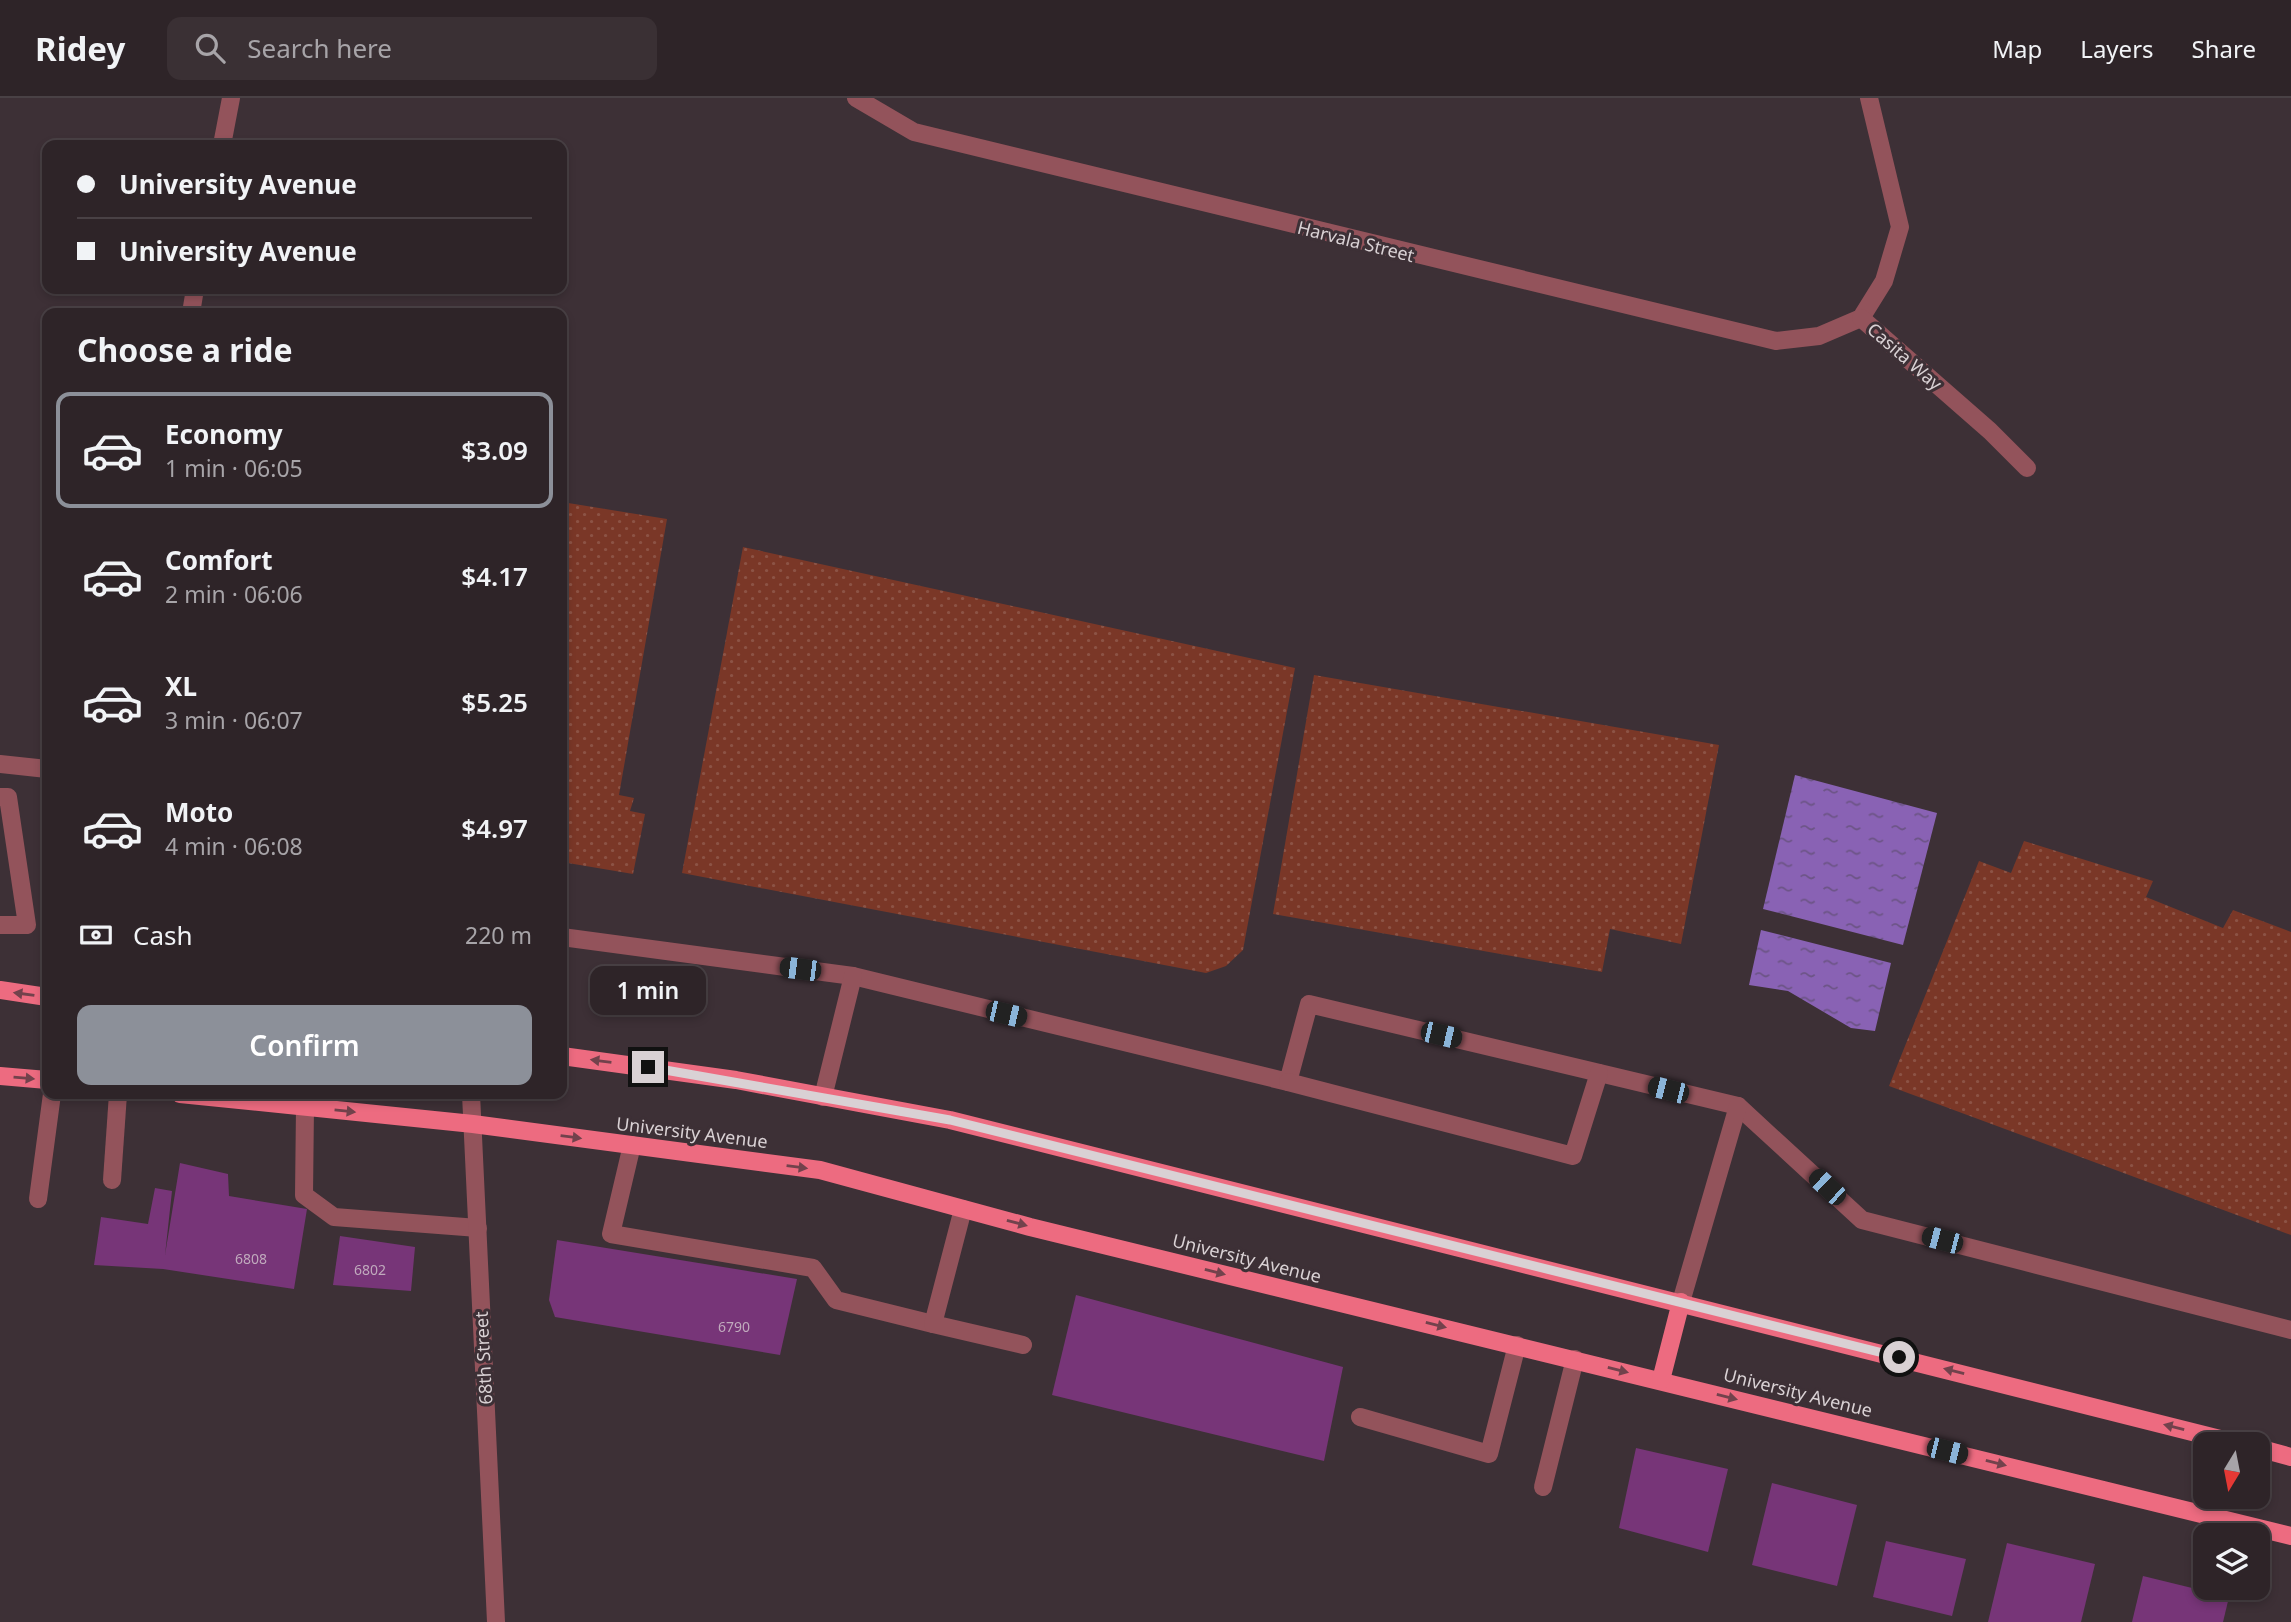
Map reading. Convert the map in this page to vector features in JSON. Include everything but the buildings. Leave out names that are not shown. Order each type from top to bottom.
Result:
[{"type":"main road","points":[[0,990],[42,996]]},
{"type":"main road","points":[[567,1057],[950,1120],[2193,1432]]},
{"type":"main road","points":[[0,1076],[42,1080]]},
{"type":"main road","name":"University Avenue","points":[[228,1099],[473,1124],[820,1170],[963,1209],[2291,1536]]},
{"type":"main road","points":[[1661,1380],[1681,1302]]},
{"type":"main road","points":[[2270,1451],[2291,1457]]},
{"type":"street","points":[[223,140],[231,98]]},
{"type":"street","name":"Harvala Street","points":[[856,98],[914,132],[1776,341],[1819,336],[1861,318]]},
{"type":"street","name":"Casita Way","points":[[1869,98],[1900,227],[1884,281],[1861,318],[1990,431],[2027,468]]},
{"type":"street","points":[[0,764],[42,768]]},
{"type":"street","points":[[0,797],[8,797],[27,925],[0,925]]},
{"type":"street","points":[[567,938],[853,976],[1289,1082],[1573,1156],[1599,1073]]},
{"type":"street","points":[[823,1097],[853,976]]},
{"type":"street","points":[[1289,1082],[1309,1004],[1738,1106],[1862,1220],[2291,1331]]},
{"type":"street","points":[[38,1199],[51,1099]]},
{"type":"street","points":[[112,1180],[118,1099]]},
{"type":"street","name":"68th Street","points":[[471,1099],[496,1622]]},
{"type":"street","points":[[1681,1302],[1738,1106]]},
{"type":"street","points":[[304,1107],[304,1195],[334,1217],[478,1228]]},
{"type":"street","points":[[632,1145],[611,1234],[813,1268],[836,1300],[1023,1345]]},
{"type":"street","points":[[933,1324],[963,1209]]},
{"type":"street","points":[[1360,1417],[1489,1454],[1517,1345]]},
{"type":"street","points":[[1543,1487],[1575,1359]]},
{"type":"shaded area","points":[[567,503],[667,519],[619,795],[634,798],[630,811],[645,814],[633,874],[567,863]]},
{"type":"shaded area","points":[[743,547],[1295,668],[1243,950],[1226,966],[1206,973],[682,873]]},
{"type":"shaded area","points":[[1314,675],[1719,745],[1681,944],[1610,929],[1602,972],[1273,914]]},
{"type":"shaded area","points":[[2024,841],[2153,881],[2146,897],[2223,928],[2233,910],[2291,932],[2291,1235],[1889,1086],[1979,861],[2011,873]]},
{"type":"water","points":[[1795,775],[1937,813],[1903,945],[1763,909]]},
{"type":"water","points":[[1761,930],[1891,963],[1875,1031],[1851,1028],[1788,991],[1749,985]]},
{"type":"route","points":[[648,1067],[736,1080],[950,1120],[1899,1357]]}]
